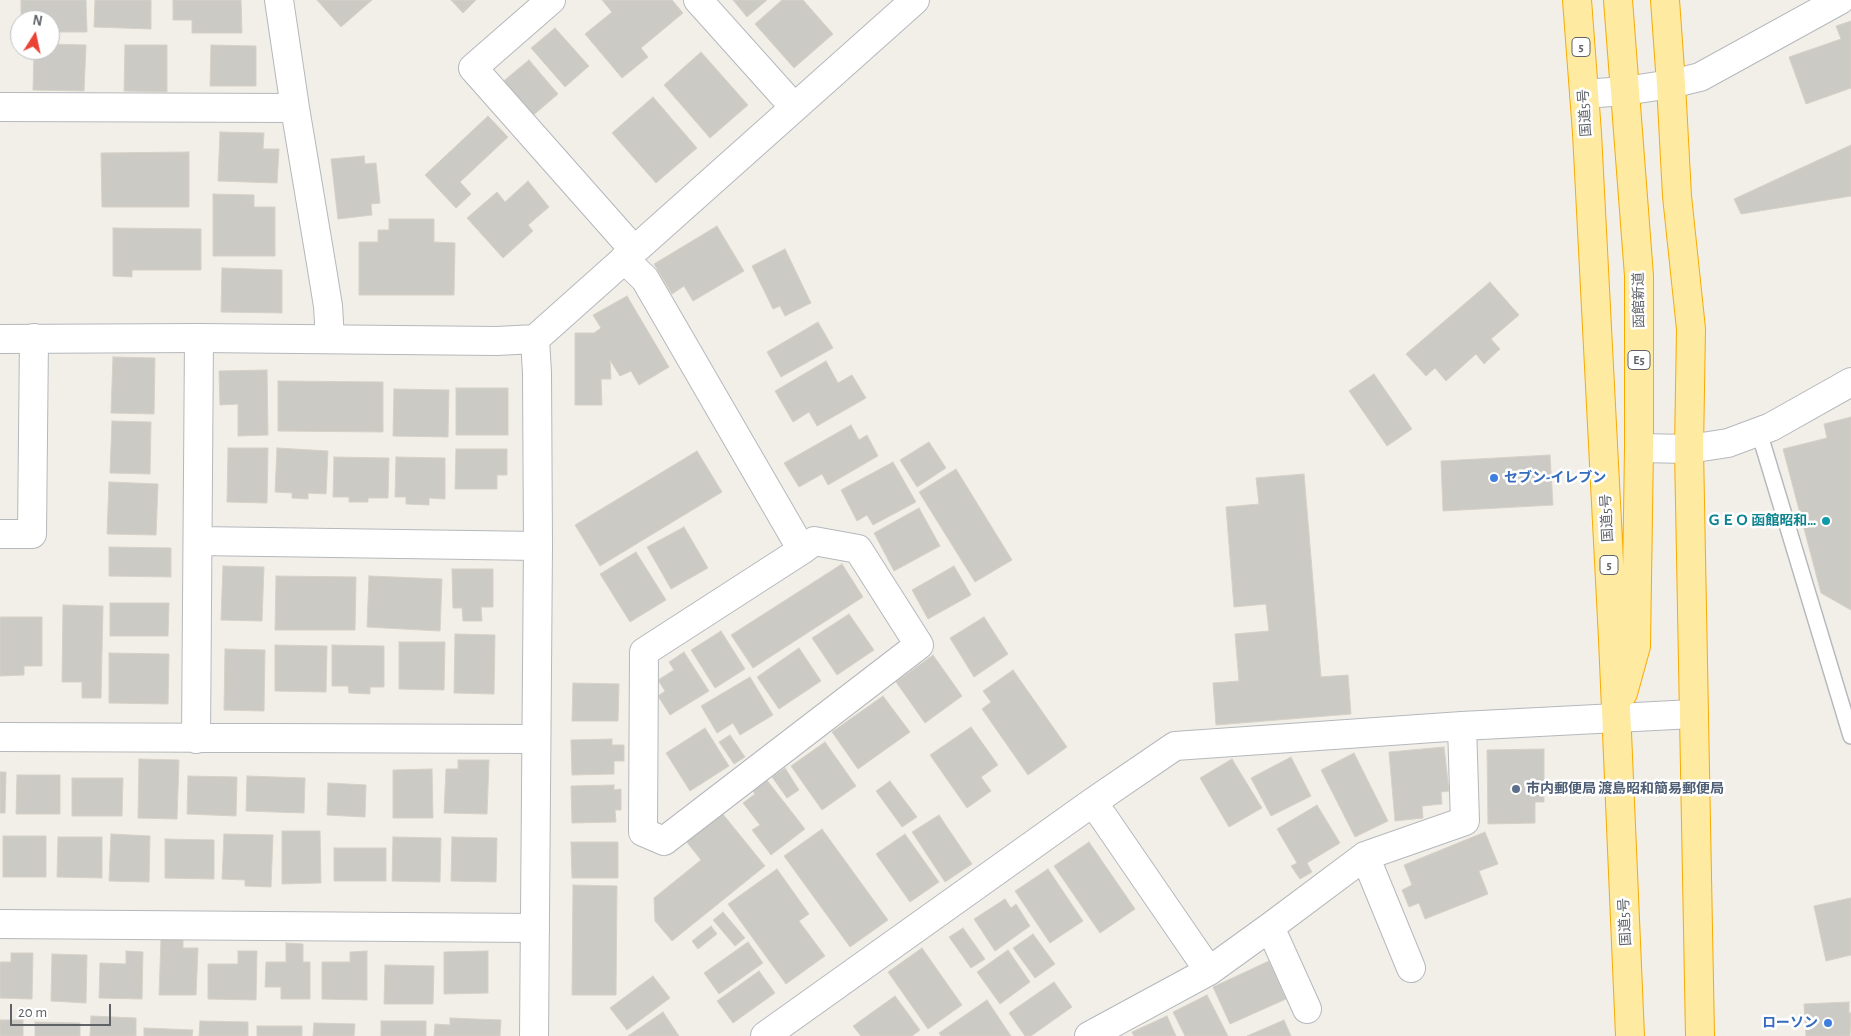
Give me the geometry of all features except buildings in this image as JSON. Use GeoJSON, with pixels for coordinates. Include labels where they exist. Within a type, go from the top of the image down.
{"type":"FeatureCollection","features":[{"type":"Feature","properties":{"kind":"highway","name":"国道5号"},"geometry":{"type":"LineString","coordinates":[[1578,0],[1616,719],[1630,1036]]}},
{"type":"Feature","properties":{"kind":"highway","name":"函館新道"},"geometry":{"type":"LineString","coordinates":[[1616,719],[1636,646],[1639,448],[1639,276],[1618,0]]}},
{"type":"Feature","properties":{"kind":"highway"},"geometry":{"type":"LineString","coordinates":[[1665,0],[1677,196],[1691,329],[1689,449],[1700,1036]]}},
{"type":"Feature","properties":{"kind":"street"},"geometry":{"type":"LineString","coordinates":[[279,0],[328,306],[330,340]]}},
{"type":"Feature","properties":{"kind":"street"},"geometry":{"type":"LineString","coordinates":[[551,0],[473,68],[629,254],[646,278],[802,550]]}},
{"type":"Feature","properties":{"kind":"street"},"geometry":{"type":"LineString","coordinates":[[698,0],[794,106]]}},
{"type":"Feature","properties":{"kind":"street"},"geometry":{"type":"LineString","coordinates":[[0,338],[199,338],[497,342],[535,339],[914,0]]}},
{"type":"Feature","properties":{"kind":"street"},"geometry":{"type":"LineString","coordinates":[[1584,94],[1671,84],[1700,77],[1840,0]]}},
{"type":"Feature","properties":{"kind":"street"},"geometry":{"type":"LineString","coordinates":[[0,107],[295,108]]}},
{"type":"Feature","properties":{"kind":"street"},"geometry":{"type":"LineString","coordinates":[[0,534],[32,534],[34,338]]}},
{"type":"Feature","properties":{"kind":"street"},"geometry":{"type":"LineString","coordinates":[[196,738],[199,338]]}},
{"type":"Feature","properties":{"kind":"street"},"geometry":{"type":"LineString","coordinates":[[534,1036],[538,546],[537,373],[535,339]]}},
{"type":"Feature","properties":{"kind":"street"},"geometry":{"type":"LineString","coordinates":[[1639,448],[1689,449],[1728,442],[1771,427],[1851,382]]}},
{"type":"Feature","properties":{"kind":"street"},"geometry":{"type":"LineString","coordinates":[[198,541],[538,546]]}},
{"type":"Feature","properties":{"kind":"street"},"geometry":{"type":"LineString","coordinates":[[814,541],[858,549],[919,645],[664,841],[643,832],[644,652],[802,550],[814,541]]}},
{"type":"Feature","properties":{"kind":"street"},"geometry":{"type":"LineString","coordinates":[[765,1036],[1093,802],[1175,746],[1462,726],[1693,714]]}},
{"type":"Feature","properties":{"kind":"street"},"geometry":{"type":"LineString","coordinates":[[1094,1034],[1209,970],[1365,856],[1465,820],[1462,726]]}},
{"type":"Feature","properties":{"kind":"street"},"geometry":{"type":"LineString","coordinates":[[0,738],[536,739]]}},
{"type":"Feature","properties":{"kind":"street"},"geometry":{"type":"LineString","coordinates":[[1093,802],[1209,970]]}},
{"type":"Feature","properties":{"kind":"street"},"geometry":{"type":"LineString","coordinates":[[1365,856],[1411,968]]}},
{"type":"Feature","properties":{"kind":"street"},"geometry":{"type":"LineString","coordinates":[[0,924],[535,928]]}},
{"type":"Feature","properties":{"kind":"street"},"geometry":{"type":"LineString","coordinates":[[1270,927],[1307,1009]]}},
{"type":"Feature","properties":{"kind":"lane"},"geometry":{"type":"LineString","coordinates":[[1759,432],[1851,736]]}},
{"type":"Feature","properties":{"kind":"place","name":"セブン-イレブン"},"geometry":{"type":"Point","coordinates":[1494,478]}},
{"type":"Feature","properties":{"kind":"place","name":"ＧＥＯ 函館昭和…"},"geometry":{"type":"Point","coordinates":[1826,521]}},
{"type":"Feature","properties":{"kind":"place","name":"市内郵便局 渡島昭和簡易郵便局"},"geometry":{"type":"Point","coordinates":[1516,789]}},
{"type":"Feature","properties":{"kind":"place","name":"ローソン"},"geometry":{"type":"Point","coordinates":[1828,1023]}}]}
